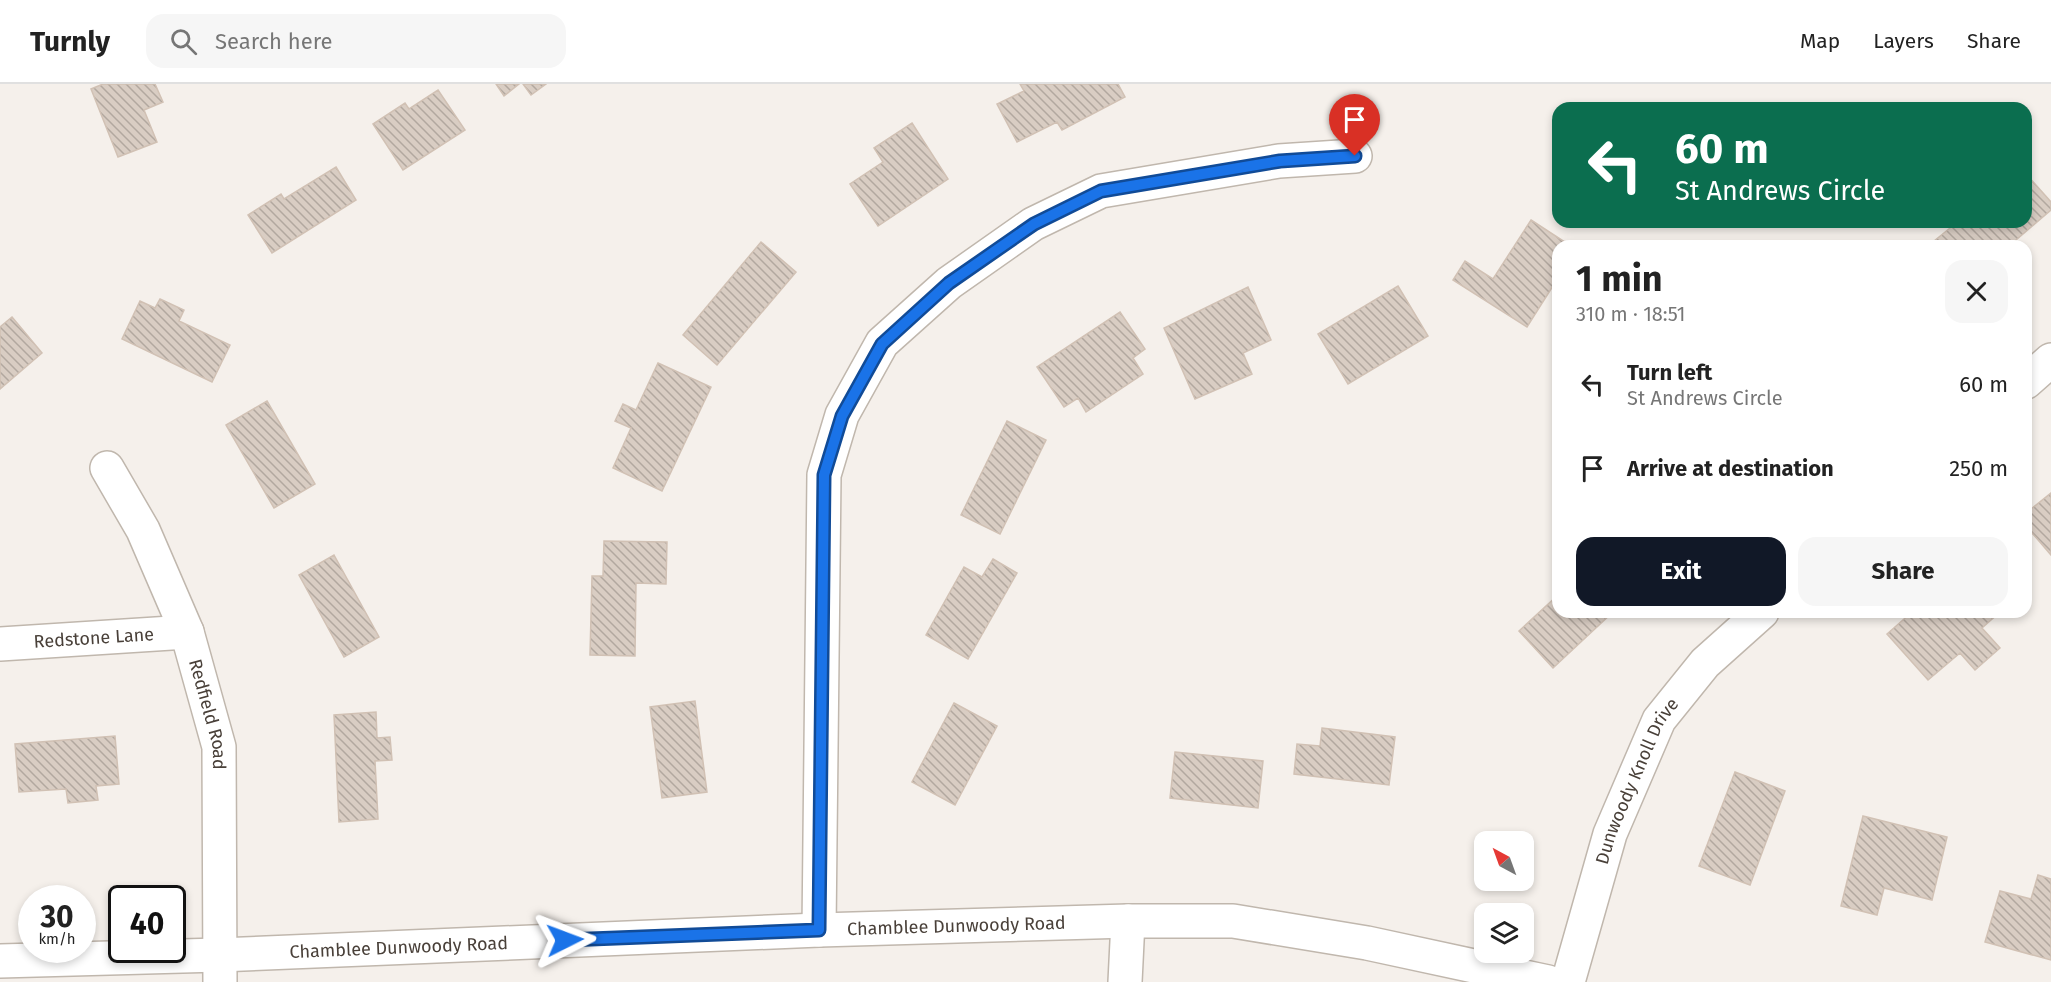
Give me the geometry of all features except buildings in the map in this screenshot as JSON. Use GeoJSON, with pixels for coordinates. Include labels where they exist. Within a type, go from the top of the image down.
{"type":"FeatureCollection","features":[{"type":"Feature","properties":{"kind":"street"},"geometry":{"type":"LineString","coordinates":[[819,930],[824,475],[842,416],[882,344],[958,276],[1034,224],[1101,191],[1280,161],[1355,156]]}},
{"type":"Feature","properties":{"kind":"street"},"geometry":{"type":"LineString","coordinates":[[2032,377],[2051,360]]}},
{"type":"Feature","properties":{"kind":"street","name":"Redfield Road"},"geometry":{"type":"LineString","coordinates":[[106,468],[143,531],[188,632],[219,747],[220,968]]}},
{"type":"Feature","properties":{"kind":"street","name":"Dunwoody Knoll Drive"},"geometry":{"type":"LineString","coordinates":[[1568,982],[1610,834],[1659,720],[1705,663],[1755,618]]}},
{"type":"Feature","properties":{"kind":"street","name":"Redstone Lane"},"geometry":{"type":"LineString","coordinates":[[0,644],[188,632]]}},
{"type":"Feature","properties":{"kind":"street"},"geometry":{"type":"LineString","coordinates":[[1125,982],[1128,921]]}},
{"type":"Feature","properties":{"kind":"street","name":"Chamblee Dunwoody Road"},"geometry":{"type":"LineString","coordinates":[[0,961],[220,968],[819,930],[1128,921],[1233,921],[1366,942],[1548,982]]}},
{"type":"Feature","properties":{"kind":"route"},"geometry":{"type":"LineString","coordinates":[[565,940],[819,930],[824,475],[842,416],[882,344],[949,283],[966,271],[1034,224],[1101,191],[1280,161],[1355,156]]}}]}
